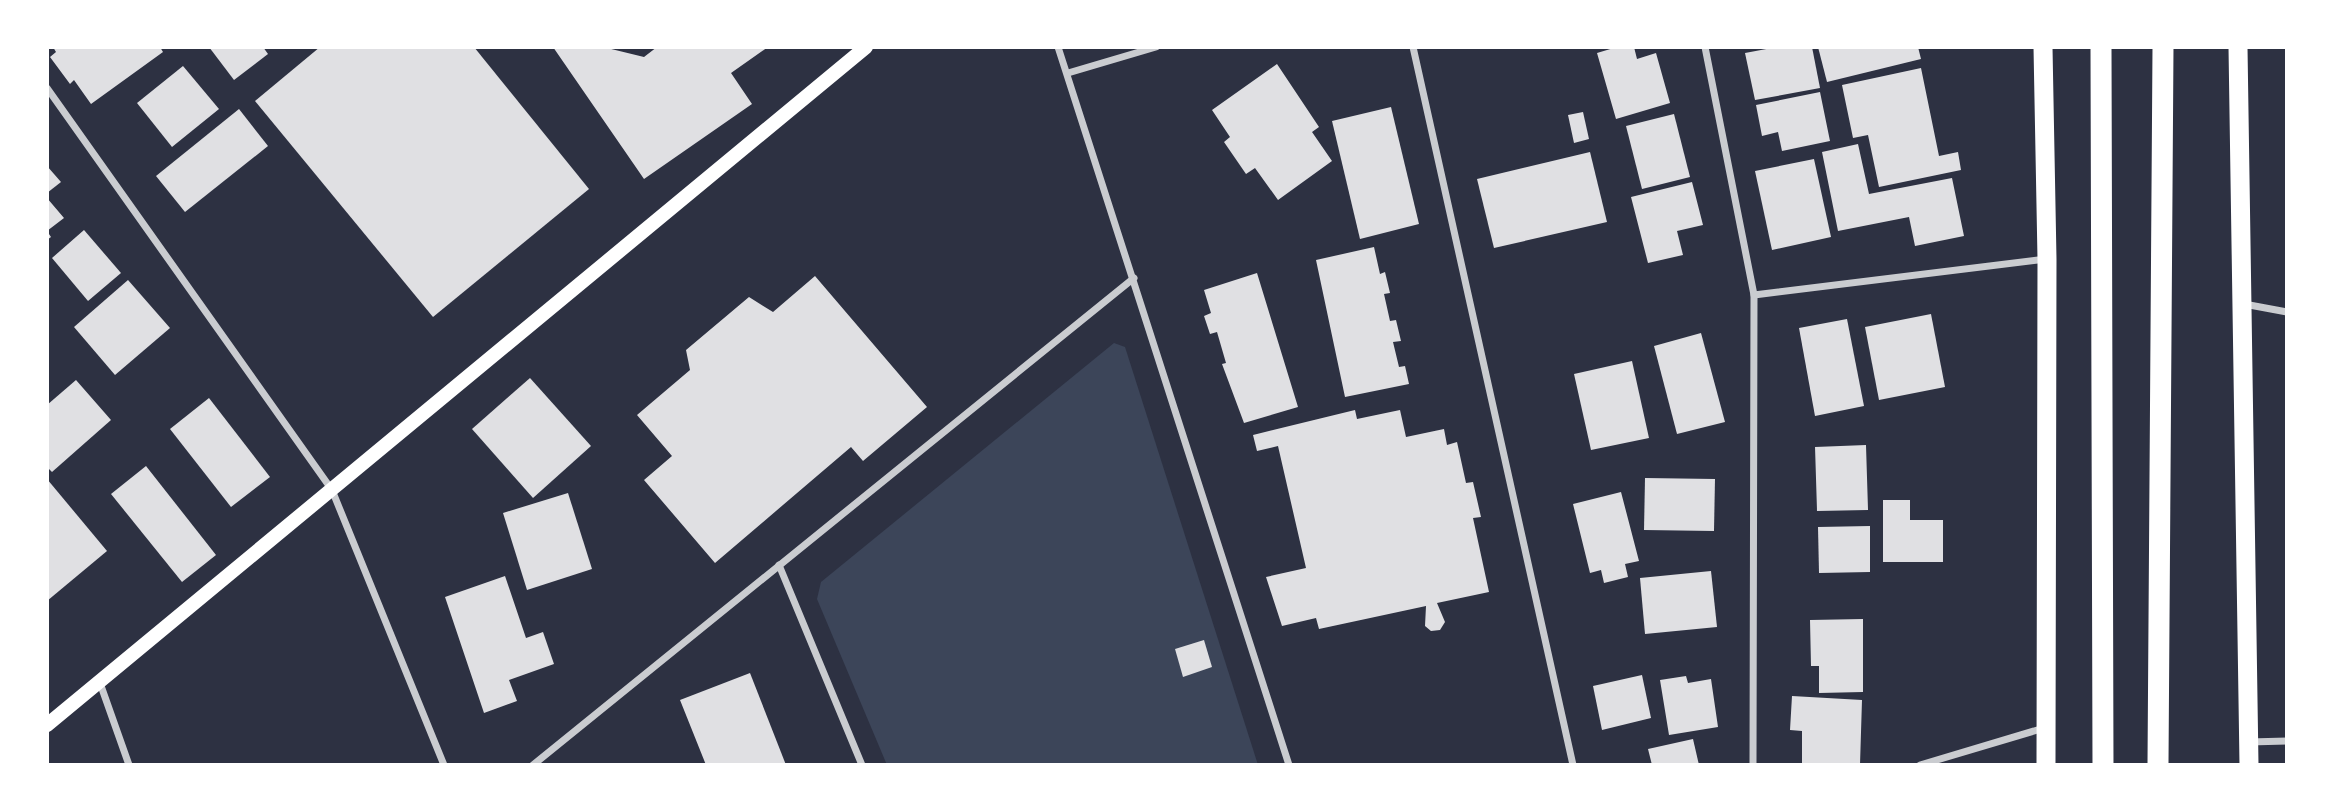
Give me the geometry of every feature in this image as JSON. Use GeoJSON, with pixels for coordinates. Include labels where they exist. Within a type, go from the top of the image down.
{"type":"FeatureCollection","features":[{"type":"Feature","properties":{"kind":"highway"},"geometry":{"type":"LineString","coordinates":[[2043,47],[2047,259],[2046,765]]}},
{"type":"Feature","properties":{"kind":"highway"},"geometry":{"type":"LineString","coordinates":[[2101,47],[2103,765]]}},
{"type":"Feature","properties":{"kind":"highway"},"geometry":{"type":"LineString","coordinates":[[2158,765],[2163,47]]}},
{"type":"Feature","properties":{"kind":"highway"},"geometry":{"type":"LineString","coordinates":[[2238,47],[2249,765]]}},
{"type":"Feature","properties":{"kind":"main road"},"geometry":{"type":"LineString","coordinates":[[47,725],[866,47]]}},
{"type":"Feature","properties":{"kind":"street"},"geometry":{"type":"LineString","coordinates":[[1058,47],[1289,765]]}},
{"type":"Feature","properties":{"kind":"street"},"geometry":{"type":"LineString","coordinates":[[1068,73],[1156,47]]}},
{"type":"Feature","properties":{"kind":"street"},"geometry":{"type":"LineString","coordinates":[[1413,47],[1573,765]]}},
{"type":"Feature","properties":{"kind":"street"},"geometry":{"type":"LineString","coordinates":[[1705,47],[1754,295],[1753,765]]}},
{"type":"Feature","properties":{"kind":"street"},"geometry":{"type":"LineString","coordinates":[[47,88],[332,490],[444,765]]}},
{"type":"Feature","properties":{"kind":"street"},"geometry":{"type":"LineString","coordinates":[[1754,295],[2047,259]]}},
{"type":"Feature","properties":{"kind":"street"},"geometry":{"type":"LineString","coordinates":[[533,765],[1134,278]]}},
{"type":"Feature","properties":{"kind":"street"},"geometry":{"type":"LineString","coordinates":[[2244,304],[2287,312]]}},
{"type":"Feature","properties":{"kind":"street"},"geometry":{"type":"LineString","coordinates":[[779,565],[862,765]]}},
{"type":"Feature","properties":{"kind":"street"},"geometry":{"type":"LineString","coordinates":[[99,682],[129,765]]}},
{"type":"Feature","properties":{"kind":"street"},"geometry":{"type":"LineString","coordinates":[[1920,765],[2045,727]]}},
{"type":"Feature","properties":{"kind":"street"},"geometry":{"type":"LineString","coordinates":[[2249,742],[2287,741]]}},
{"type":"Feature","properties":{"kind":"shaded area"},"geometry":{"type":"Polygon","coordinates":[[[1114,343],[1125,347],[1258,765],[887,765],[817,599],[821,582],[1114,343]]]}},
{"type":"Feature","properties":{"kind":"building"},"geometry":{"type":"Polygon","coordinates":[[[53,47],[160,47],[163,52],[91,104],[74,80],[70,84],[50,57],[56,52],[53,47]]]}},
{"type":"Feature","properties":{"kind":"building"},"geometry":{"type":"Polygon","coordinates":[[[209,47],[263,47],[268,54],[234,80],[209,47]]]}},
{"type":"Feature","properties":{"kind":"building"},"geometry":{"type":"Polygon","coordinates":[[[320,47],[474,47],[589,189],[433,317],[255,101],[320,47]]]}},
{"type":"Feature","properties":{"kind":"building"},"geometry":{"type":"Polygon","coordinates":[[[553,47],[603,47],[644,57],[657,47],[768,47],[731,73],[752,104],[644,179],[553,47]]]}},
{"type":"Feature","properties":{"kind":"building"},"geometry":{"type":"Polygon","coordinates":[[[1617,47],[1634,47],[1637,59],[1656,53],[1670,103],[1616,119],[1597,53],[1617,47]]]}},
{"type":"Feature","properties":{"kind":"building"},"geometry":{"type":"Polygon","coordinates":[[[1777,47],[1812,47],[1820,88],[1755,100],[1745,53],[1777,47]]]}},
{"type":"Feature","properties":{"kind":"building"},"geometry":{"type":"Polygon","coordinates":[[[1818,47],[1918,47],[1921,59],[1827,82],[1818,47]]]}},
{"type":"Feature","properties":{"kind":"building"},"geometry":{"type":"Polygon","coordinates":[[[1277,64],[1319,127],[1312,132],[1332,161],[1278,200],[1255,168],[1246,174],[1224,142],[1230,137],[1212,110],[1277,64]]]}},
{"type":"Feature","properties":{"kind":"building"},"geometry":{"type":"Polygon","coordinates":[[[183,66],[219,109],[172,147],[137,103],[183,66]]]}},
{"type":"Feature","properties":{"kind":"building"},"geometry":{"type":"Polygon","coordinates":[[[1921,68],[1939,156],[1958,152],[1961,170],[1879,187],[1868,135],[1853,138],[1842,85],[1921,68]]]}},
{"type":"Feature","properties":{"kind":"building"},"geometry":{"type":"Polygon","coordinates":[[[1820,92],[1830,141],[1782,151],[1778,132],[1762,136],[1756,105],[1820,92]]]}},
{"type":"Feature","properties":{"kind":"building"},"geometry":{"type":"Polygon","coordinates":[[[1391,107],[1419,224],[1360,239],[1332,121],[1391,107]]]}},
{"type":"Feature","properties":{"kind":"building"},"geometry":{"type":"Polygon","coordinates":[[[239,109],[268,146],[185,212],[156,176],[239,109]]]}},
{"type":"Feature","properties":{"kind":"building"},"geometry":{"type":"Polygon","coordinates":[[[1583,112],[1589,139],[1574,143],[1568,115],[1583,112]]]}},
{"type":"Feature","properties":{"kind":"building"},"geometry":{"type":"Polygon","coordinates":[[[1674,114],[1690,177],[1642,189],[1626,126],[1674,114]]]}},
{"type":"Feature","properties":{"kind":"building"},"geometry":{"type":"Polygon","coordinates":[[[1858,144],[1869,194],[1952,178],[1964,236],[1915,246],[1909,217],[1838,231],[1822,152],[1858,144]]]}},
{"type":"Feature","properties":{"kind":"building"},"geometry":{"type":"Polygon","coordinates":[[[1590,152],[1607,222],[1494,248],[1477,179],[1590,152]]]}},
{"type":"Feature","properties":{"kind":"building"},"geometry":{"type":"Polygon","coordinates":[[[1814,159],[1831,237],[1772,250],[1755,171],[1814,159]]]}},
{"type":"Feature","properties":{"kind":"building"},"geometry":{"type":"Polygon","coordinates":[[[47,166],[61,182],[47,193],[47,166]]]}},
{"type":"Feature","properties":{"kind":"building"},"geometry":{"type":"Polygon","coordinates":[[[1692,182],[1703,225],[1677,231],[1683,255],[1648,263],[1631,197],[1692,182]]]}},
{"type":"Feature","properties":{"kind":"building"},"geometry":{"type":"Polygon","coordinates":[[[47,198],[64,218],[47,231],[47,198]]]}},
{"type":"Feature","properties":{"kind":"building"},"geometry":{"type":"Polygon","coordinates":[[[84,230],[121,273],[88,301],[52,258],[84,230]]]}},
{"type":"Feature","properties":{"kind":"building"},"geometry":{"type":"Polygon","coordinates":[[[1374,247],[1380,274],[1385,272],[1390,293],[1384,294],[1390,321],[1396,320],[1401,341],[1393,342],[1399,367],[1405,366],[1409,384],[1345,397],[1316,260],[1374,247]]]}},
{"type":"Feature","properties":{"kind":"building"},"geometry":{"type":"Polygon","coordinates":[[[1257,273],[1298,407],[1244,423],[1222,364],[1226,363],[1217,332],[1210,334],[1204,316],[1211,313],[1204,290],[1257,273]]]}},
{"type":"Feature","properties":{"kind":"building"},"geometry":{"type":"Polygon","coordinates":[[[815,276],[927,407],[863,461],[851,447],[715,563],[644,480],[672,456],[637,415],[690,370],[686,350],[749,297],[773,312],[815,276]]]}},
{"type":"Feature","properties":{"kind":"building"},"geometry":{"type":"Polygon","coordinates":[[[128,280],[170,328],[115,375],[74,327],[128,280]]]}},
{"type":"Feature","properties":{"kind":"building"},"geometry":{"type":"Polygon","coordinates":[[[1931,314],[1945,387],[1879,400],[1865,327],[1931,314]]]}},
{"type":"Feature","properties":{"kind":"building"},"geometry":{"type":"Polygon","coordinates":[[[1847,319],[1864,406],[1815,416],[1799,328],[1847,319]]]}},
{"type":"Feature","properties":{"kind":"building"},"geometry":{"type":"Polygon","coordinates":[[[1701,333],[1725,422],[1677,434],[1654,346],[1701,333]]]}},
{"type":"Feature","properties":{"kind":"building"},"geometry":{"type":"Polygon","coordinates":[[[1632,361],[1649,438],[1591,450],[1574,374],[1632,361]]]}},
{"type":"Feature","properties":{"kind":"building"},"geometry":{"type":"Polygon","coordinates":[[[530,378],[591,446],[533,498],[472,429],[530,378]]]}},
{"type":"Feature","properties":{"kind":"building"},"geometry":{"type":"Polygon","coordinates":[[[76,380],[111,420],[52,472],[47,467],[47,405],[76,380]]]}},
{"type":"Feature","properties":{"kind":"building"},"geometry":{"type":"Polygon","coordinates":[[[209,398],[270,477],[231,507],[170,429],[209,398]]]}},
{"type":"Feature","properties":{"kind":"building"},"geometry":{"type":"Polygon","coordinates":[[[1355,410],[1357,419],[1400,410],[1406,437],[1444,429],[1447,445],[1457,442],[1466,483],[1473,482],[1481,517],[1473,518],[1489,592],[1437,603],[1445,622],[1440,630],[1431,631],[1425,626],[1426,606],[1319,629],[1316,618],[1282,626],[1266,577],[1306,568],[1278,446],[1257,451],[1253,435],[1355,410]]]}},
{"type":"Feature","properties":{"kind":"building"},"geometry":{"type":"Polygon","coordinates":[[[1866,445],[1868,510],[1817,511],[1815,447],[1866,445]]]}},
{"type":"Feature","properties":{"kind":"building"},"geometry":{"type":"Polygon","coordinates":[[[146,466],[216,555],[182,582],[111,494],[146,466]]]}},
{"type":"Feature","properties":{"kind":"building"},"geometry":{"type":"Polygon","coordinates":[[[1645,478],[1715,479],[1714,531],[1644,530],[1645,478]]]}},
{"type":"Feature","properties":{"kind":"building"},"geometry":{"type":"Polygon","coordinates":[[[47,479],[107,551],[47,601],[47,479]]]}},
{"type":"Feature","properties":{"kind":"building"},"geometry":{"type":"Polygon","coordinates":[[[1621,492],[1639,561],[1625,564],[1628,577],[1604,583],[1601,570],[1590,573],[1573,504],[1621,492]]]}},
{"type":"Feature","properties":{"kind":"building"},"geometry":{"type":"Polygon","coordinates":[[[568,493],[592,569],[527,590],[503,513],[568,493]]]}},
{"type":"Feature","properties":{"kind":"building"},"geometry":{"type":"Polygon","coordinates":[[[1883,500],[1910,500],[1910,520],[1943,520],[1943,562],[1883,562],[1883,500]]]}},
{"type":"Feature","properties":{"kind":"building"},"geometry":{"type":"Polygon","coordinates":[[[1870,526],[1870,572],[1819,573],[1818,527],[1870,526]]]}},
{"type":"Feature","properties":{"kind":"building"},"geometry":{"type":"Polygon","coordinates":[[[1711,571],[1717,627],[1645,634],[1640,578],[1711,571]]]}},
{"type":"Feature","properties":{"kind":"building"},"geometry":{"type":"Polygon","coordinates":[[[505,576],[526,638],[543,632],[554,664],[509,680],[517,701],[484,713],[445,597],[505,576]]]}},
{"type":"Feature","properties":{"kind":"building"},"geometry":{"type":"Polygon","coordinates":[[[1863,619],[1863,692],[1819,693],[1819,666],[1811,666],[1810,620],[1863,619]]]}},
{"type":"Feature","properties":{"kind":"building"},"geometry":{"type":"Polygon","coordinates":[[[1204,640],[1212,667],[1183,677],[1175,649],[1204,640]]]}},
{"type":"Feature","properties":{"kind":"building"},"geometry":{"type":"Polygon","coordinates":[[[750,673],[786,765],[706,765],[680,700],[750,673]]]}},
{"type":"Feature","properties":{"kind":"building"},"geometry":{"type":"Polygon","coordinates":[[[1642,675],[1651,718],[1602,730],[1593,686],[1642,675]]]}},
{"type":"Feature","properties":{"kind":"building"},"geometry":{"type":"Polygon","coordinates":[[[1686,676],[1688,683],[1711,679],[1718,727],[1669,735],[1660,680],[1686,676]]]}},
{"type":"Feature","properties":{"kind":"building"},"geometry":{"type":"Polygon","coordinates":[[[1792,696],[1862,700],[1860,765],[1802,765],[1802,731],[1790,730],[1792,696]]]}},
{"type":"Feature","properties":{"kind":"building"},"geometry":{"type":"Polygon","coordinates":[[[1693,739],[1699,765],[1652,765],[1648,749],[1693,739]]]}}]}
